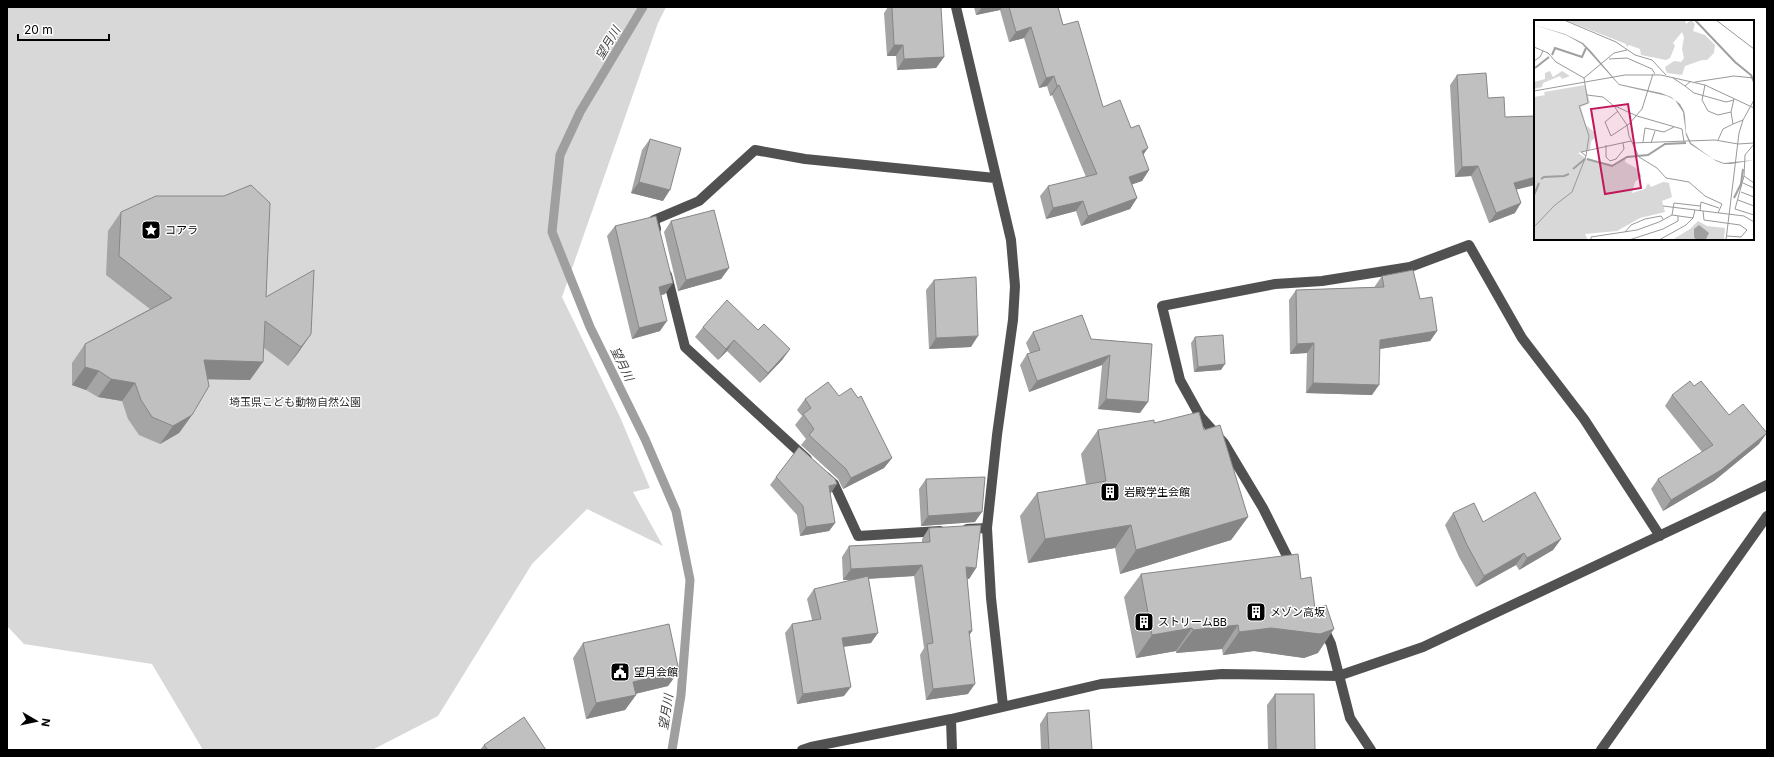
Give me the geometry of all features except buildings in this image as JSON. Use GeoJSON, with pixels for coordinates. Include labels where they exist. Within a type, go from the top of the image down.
{"type":"FeatureCollection","features":[{"type":"Feature","properties":{"kind":"street"},"geometry":{"type":"LineString","coordinates":[[956,7],[995,178],[1011,240],[1014,286],[1013,320],[997,435],[987,528],[991,598],[1003,706]]}},
{"type":"Feature","properties":{"kind":"street"},"geometry":{"type":"LineString","coordinates":[[659,243],[654,220],[699,201],[755,150],[805,159],[995,178]]}},
{"type":"Feature","properties":{"kind":"street"},"geometry":{"type":"LineString","coordinates":[[1298,577],[1263,508],[1224,443],[1200,416],[1180,380],[1162,306],[1275,284],[1322,281],[1410,267],[1469,245],[1522,338],[1584,419],[1660,536]]}},
{"type":"Feature","properties":{"kind":"street"},"geometry":{"type":"LineString","coordinates":[[665,265],[685,347],[834,484],[858,536],[987,528]]}},
{"type":"Feature","properties":{"kind":"street"},"geometry":{"type":"LineString","coordinates":[[802,750],[811,746],[952,719],[1101,684],[1222,674],[1338,676],[1424,647],[1767,485]]}},
{"type":"Feature","properties":{"kind":"street"},"geometry":{"type":"LineString","coordinates":[[1601,750],[1767,516]]}},
{"type":"Feature","properties":{"kind":"street"},"geometry":{"type":"LineString","coordinates":[[1318,617],[1331,644],[1350,718],[1371,750]]}},
{"type":"Feature","properties":{"kind":"street"},"geometry":{"type":"LineString","coordinates":[[952,719],[952,750]]}},
{"type":"Feature","properties":{"kind":"green space","name":"埼玉県こども動物自然公園"},"geometry":{"type":"Polygon","coordinates":[[[7,7],[666,7],[658,23],[562,297],[620,417],[650,488],[633,492],[663,546],[587,509],[532,564],[438,716],[372,750],[203,750],[152,664],[24,644],[7,626],[7,7]]]}},
{"type":"Feature","properties":{"kind":"waterway","name":"望月川"},"geometry":{"type":"LineString","coordinates":[[643,7],[580,112],[560,155],[552,232],[590,327],[645,439],[676,511],[690,580],[681,695],[672,750]]}},
{"type":"Feature","properties":{"kind":"place","name":"コアラ"},"geometry":{"type":"Point","coordinates":[151,230]}},
{"type":"Feature","properties":{"kind":"place","name":"岩殿学生会館"},"geometry":{"type":"Point","coordinates":[1110,492]}},
{"type":"Feature","properties":{"kind":"place","name":"メゾン高坂"},"geometry":{"type":"Point","coordinates":[1256,612]}},
{"type":"Feature","properties":{"kind":"place","name":"ストリームBB"},"geometry":{"type":"Point","coordinates":[1144,622]}},
{"type":"Feature","properties":{"kind":"place","name":"望月会館"},"geometry":{"type":"Point","coordinates":[620,672]}}]}
